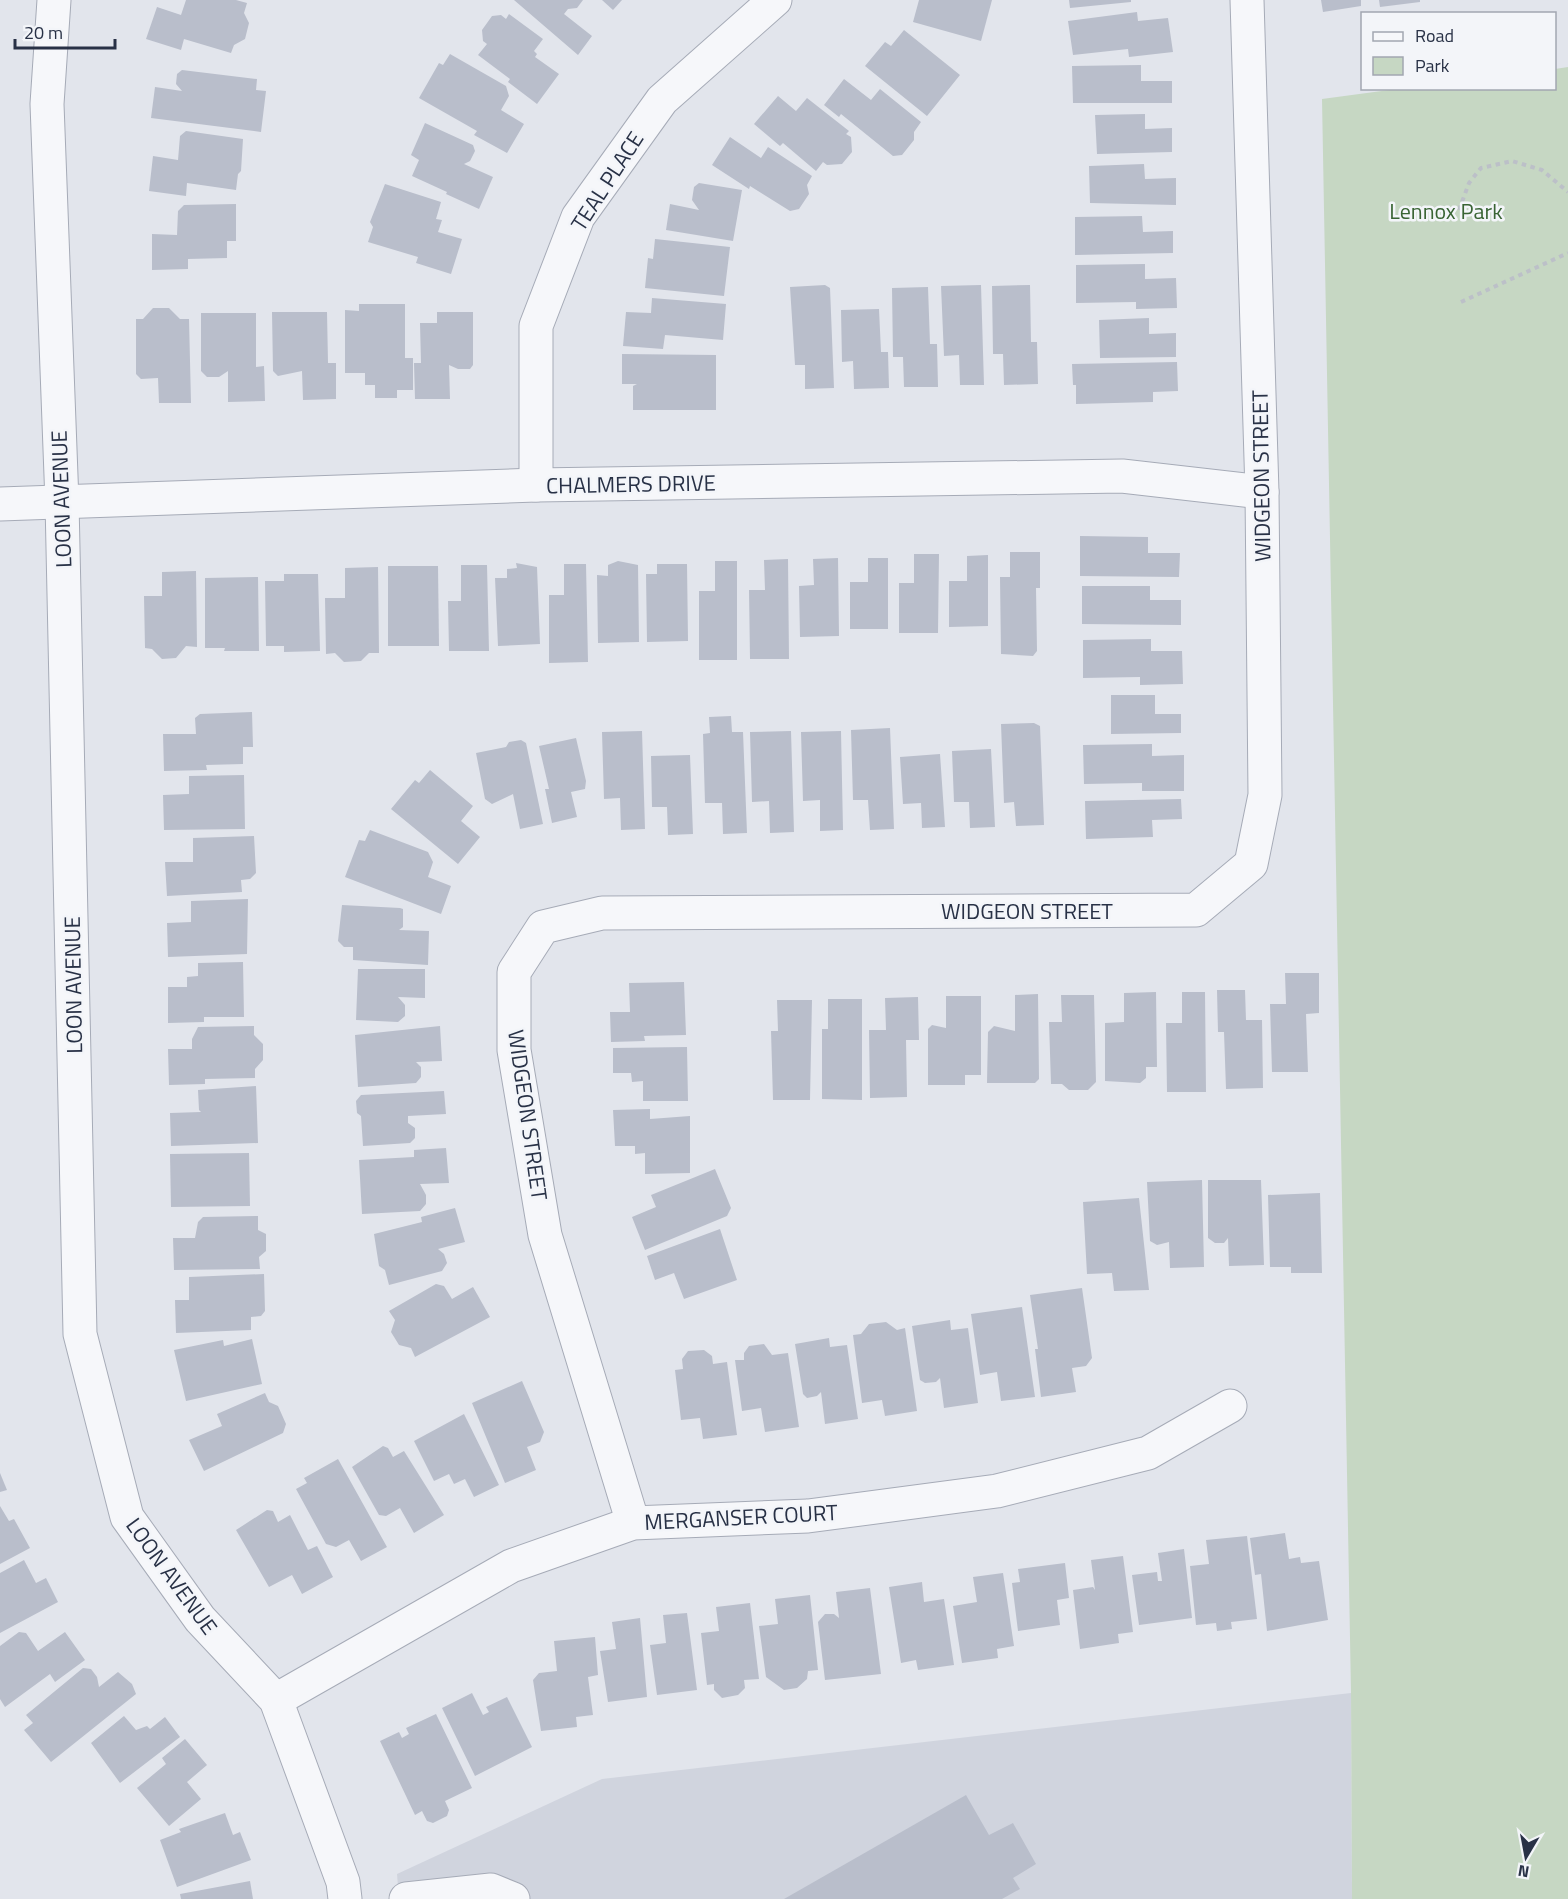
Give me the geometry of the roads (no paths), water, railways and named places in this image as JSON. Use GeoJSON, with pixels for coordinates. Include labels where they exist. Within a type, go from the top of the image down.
{"type":"FeatureCollection","features":[{"type":"Feature","properties":{"kind":"street","name":"LOON AVENUE"},"geometry":{"type":"LineString","coordinates":[[54,0],[47,104],[62,501],[80,1334],[127,1517],[200,1618],[276,1700],[343,1882],[345,1899]]}},
{"type":"Feature","properties":{"kind":"street","name":"TEAL PLACE"},"geometry":{"type":"LineString","coordinates":[[536,485],[536,327],[578,217],[662,100],[775,0]]}},
{"type":"Feature","properties":{"kind":"street","name":"WIDGEON STREET"},"geometry":{"type":"LineString","coordinates":[[633,1523],[545,1235],[514,1050],[514,972],[543,927],[602,913],[1196,910],[1251,864],[1265,795],[1262,492],[1247,0]]}},
{"type":"Feature","properties":{"kind":"street","name":"CHALMERS DRIVE"},"geometry":{"type":"LineString","coordinates":[[0,504],[536,485],[1122,476],[1262,492]]}},
{"type":"Feature","properties":{"kind":"street","name":"MERGANSER COURT"},"geometry":{"type":"LineString","coordinates":[[276,1700],[512,1566],[633,1523],[808,1516],[997,1491],[1148,1454],[1230,1406]]}},
{"type":"Feature","properties":{"kind":"street"},"geometry":{"type":"LineString","coordinates":[[405,1899],[490,1890],[513,1899]]}},
{"type":"Feature","properties":{"kind":"park label","name":"Lennox Park"},"geometry":{"type":"Point","coordinates":[1446,211]}}]}
